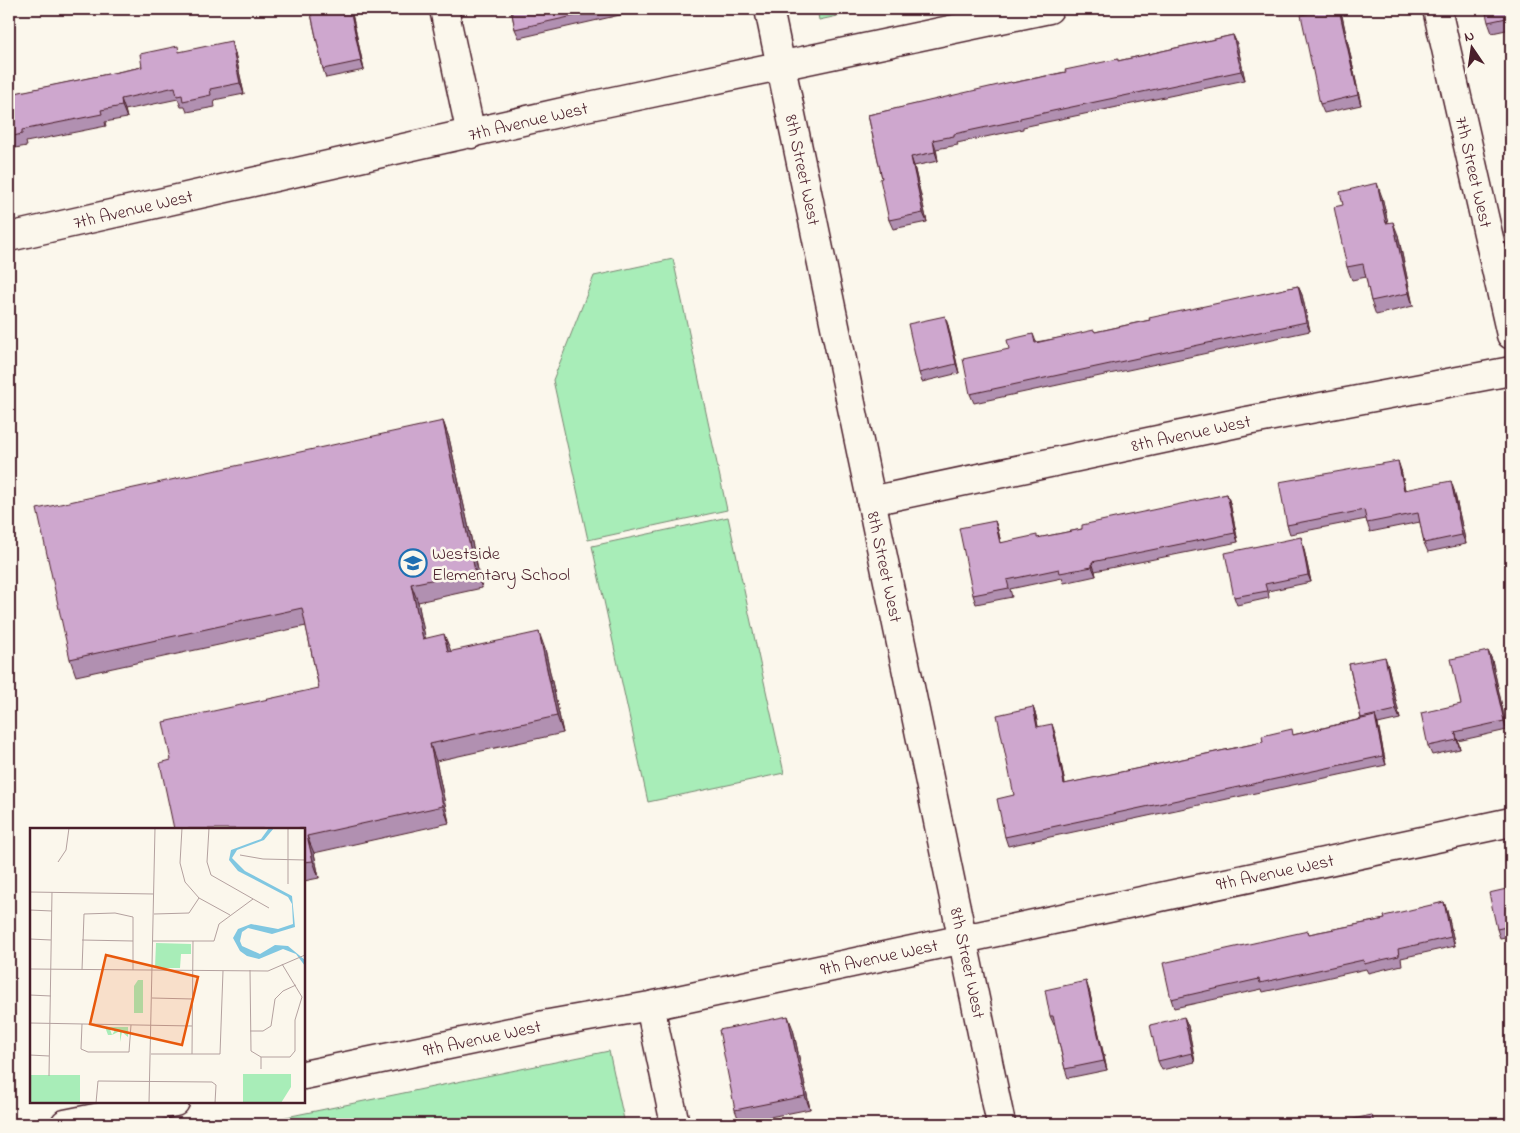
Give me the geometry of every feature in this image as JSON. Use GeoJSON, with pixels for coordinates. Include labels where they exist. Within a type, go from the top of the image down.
{"type":"FeatureCollection","features":[{"type":"Feature","properties":{"kind":"street"},"geometry":{"type":"LineString","coordinates":[[444,9],[471,134]]}},
{"type":"Feature","properties":{"kind":"street","name":"8th Street West"},"geometry":{"type":"LineString","coordinates":[[769,9],[1001,1124]]}},
{"type":"Feature","properties":{"kind":"street","name":"7th Avenue West"},"geometry":{"type":"LineString","coordinates":[[9,237],[585,107],[1049,9]]}},
{"type":"Feature","properties":{"kind":"street","name":"7th Street West"},"geometry":{"type":"LineString","coordinates":[[1437,9],[1511,336]]}},
{"type":"Feature","properties":{"kind":"street","name":"8th Avenue West"},"geometry":{"type":"LineString","coordinates":[[871,501],[1247,421],[1511,371]]}},
{"type":"Feature","properties":{"kind":"street","name":"9th Avenue West"},"geometry":{"type":"LineString","coordinates":[[305,1075],[539,1026],[650,1006],[1511,822]]}},
{"type":"Feature","properties":{"kind":"street"},"geometry":{"type":"LineString","coordinates":[[650,1006],[676,1124]]}},
{"type":"Feature","properties":{"kind":"street"},"geometry":{"type":"LineString","coordinates":[[65,1124],[170,1103]]}},
{"type":"Feature","properties":{"kind":"green space"},"geometry":{"type":"Polygon","coordinates":[[[817,9],[870,9],[819,20],[817,9]]]}},
{"type":"Feature","properties":{"kind":"green space"},"geometry":{"type":"Polygon","coordinates":[[[673,259],[727,510],[588,540],[553,380],[594,276],[673,259]]]}},
{"type":"Feature","properties":{"kind":"green space"},"geometry":{"type":"Polygon","coordinates":[[[728,517],[784,773],[648,802],[592,546],[728,517]]]}},
{"type":"Feature","properties":{"kind":"green space"},"geometry":{"type":"Polygon","coordinates":[[[609,1051],[625,1124],[252,1124],[609,1051]]]}},
{"type":"Feature","properties":{"kind":"building"},"geometry":{"type":"Polygon","coordinates":[[[310,9],[350,9],[361,61],[323,69],[310,9]]]}},
{"type":"Feature","properties":{"kind":"building"},"geometry":{"type":"Polygon","coordinates":[[[511,9],[605,9],[515,29],[511,9]]]}},
{"type":"Feature","properties":{"kind":"building"},"geometry":{"type":"Polygon","coordinates":[[[1339,9],[1358,95],[1320,104],[1301,15],[1339,9]]]}},
{"type":"Feature","properties":{"kind":"building"},"geometry":{"type":"Polygon","coordinates":[[[1485,9],[1511,9],[1511,17],[1488,22],[1485,9]]]}},
{"type":"Feature","properties":{"kind":"building"},"geometry":{"type":"Polygon","coordinates":[[[1233,35],[1241,71],[1020,118],[1020,120],[933,140],[935,152],[911,157],[923,213],[889,220],[868,115],[1011,82],[1066,72],[1065,70],[1118,59],[1118,61],[1233,35]]]}},
{"type":"Feature","properties":{"kind":"building"},"geometry":{"type":"Polygon","coordinates":[[[231,41],[240,83],[210,89],[211,95],[183,101],[182,95],[177,96],[175,87],[121,99],[122,106],[101,110],[102,114],[22,130],[22,134],[9,137],[9,85],[10,94],[142,67],[140,54],[178,46],[179,52],[231,41]]]}},
{"type":"Feature","properties":{"kind":"building"},"geometry":{"type":"Polygon","coordinates":[[[1377,183],[1386,223],[1393,222],[1409,293],[1371,301],[1363,264],[1347,267],[1334,207],[1343,205],[1340,192],[1377,183]]]}},
{"type":"Feature","properties":{"kind":"building"},"geometry":{"type":"Polygon","coordinates":[[[1298,286],[1306,322],[970,394],[963,359],[1009,349],[1007,340],[1033,334],[1035,343],[1094,330],[1095,332],[1150,320],[1149,318],[1298,286]]]}},
{"type":"Feature","properties":{"kind":"building"},"geometry":{"type":"Polygon","coordinates":[[[945,316],[956,364],[919,373],[908,324],[945,316]]]}},
{"type":"Feature","properties":{"kind":"building"},"geometry":{"type":"Polygon","coordinates":[[[443,421],[475,571],[411,584],[423,639],[444,634],[448,652],[539,632],[557,716],[430,744],[443,806],[307,836],[313,861],[305,862],[305,828],[174,828],[160,763],[171,760],[163,722],[319,688],[302,608],[70,659],[37,509],[443,421]]]}},
{"type":"Feature","properties":{"kind":"building"},"geometry":{"type":"Polygon","coordinates":[[[1398,461],[1404,490],[1451,481],[1462,535],[1424,543],[1418,513],[1367,523],[1364,510],[1287,525],[1279,482],[1398,461]]]}},
{"type":"Feature","properties":{"kind":"building"},"geometry":{"type":"Polygon","coordinates":[[[1227,494],[1235,533],[1092,562],[1092,567],[1060,573],[1059,569],[1007,580],[1009,588],[973,595],[959,528],[995,521],[1000,543],[1037,535],[1037,538],[1082,529],[1082,525],[1227,494]]]}},
{"type":"Feature","properties":{"kind":"building"},"geometry":{"type":"Polygon","coordinates":[[[1301,537],[1308,575],[1265,584],[1267,591],[1234,597],[1225,553],[1301,537]]]}},
{"type":"Feature","properties":{"kind":"building"},"geometry":{"type":"Polygon","coordinates":[[[1488,651],[1504,721],[1455,732],[1457,740],[1428,746],[1421,713],[1461,704],[1451,659],[1488,651]]]}},
{"type":"Feature","properties":{"kind":"building"},"geometry":{"type":"Polygon","coordinates":[[[1385,657],[1396,710],[1361,718],[1349,664],[1385,657]]]}},
{"type":"Feature","properties":{"kind":"building"},"geometry":{"type":"Polygon","coordinates":[[[1033,707],[1037,727],[1052,724],[1064,784],[1263,742],[1262,736],[1292,729],[1293,735],[1375,716],[1383,756],[1005,837],[997,799],[1014,795],[997,715],[1033,707]]]}},
{"type":"Feature","properties":{"kind":"building"},"geometry":{"type":"Polygon","coordinates":[[[1511,888],[1511,926],[1497,929],[1489,893],[1511,888]]]}},
{"type":"Feature","properties":{"kind":"building"},"geometry":{"type":"Polygon","coordinates":[[[1444,902],[1451,937],[1398,949],[1399,956],[1364,964],[1363,960],[1260,983],[1259,979],[1171,999],[1163,963],[1308,931],[1309,934],[1385,919],[1384,916],[1444,902]]]}},
{"type":"Feature","properties":{"kind":"building"},"geometry":{"type":"Polygon","coordinates":[[[1086,981],[1104,1061],[1065,1069],[1053,1016],[1050,1016],[1045,990],[1086,981]]]}},
{"type":"Feature","properties":{"kind":"building"},"geometry":{"type":"Polygon","coordinates":[[[788,1016],[805,1096],[735,1110],[719,1030],[788,1016]]]}},
{"type":"Feature","properties":{"kind":"building"},"geometry":{"type":"Polygon","coordinates":[[[1184,1017],[1192,1053],[1158,1061],[1150,1025],[1184,1017]]]}},
{"type":"Feature","properties":{"kind":"building"},"geometry":{"type":"Polygon","coordinates":[[[1372,1115],[1374,1124],[1339,1124],[1339,1122],[1372,1115]]]}},
{"type":"Feature","properties":{"kind":"building"},"geometry":{"type":"Polygon","coordinates":[[[400,1119],[401,1124],[375,1124],[400,1119]]]}},
{"type":"Feature","properties":{"kind":"building"},"geometry":{"type":"Polygon","coordinates":[[[587,1121],[588,1124],[571,1124],[587,1121]]]}},
{"type":"Feature","properties":{"kind":"place","name":"Westside Elementary School"},"geometry":{"type":"Point","coordinates":[413,563]}}]}
